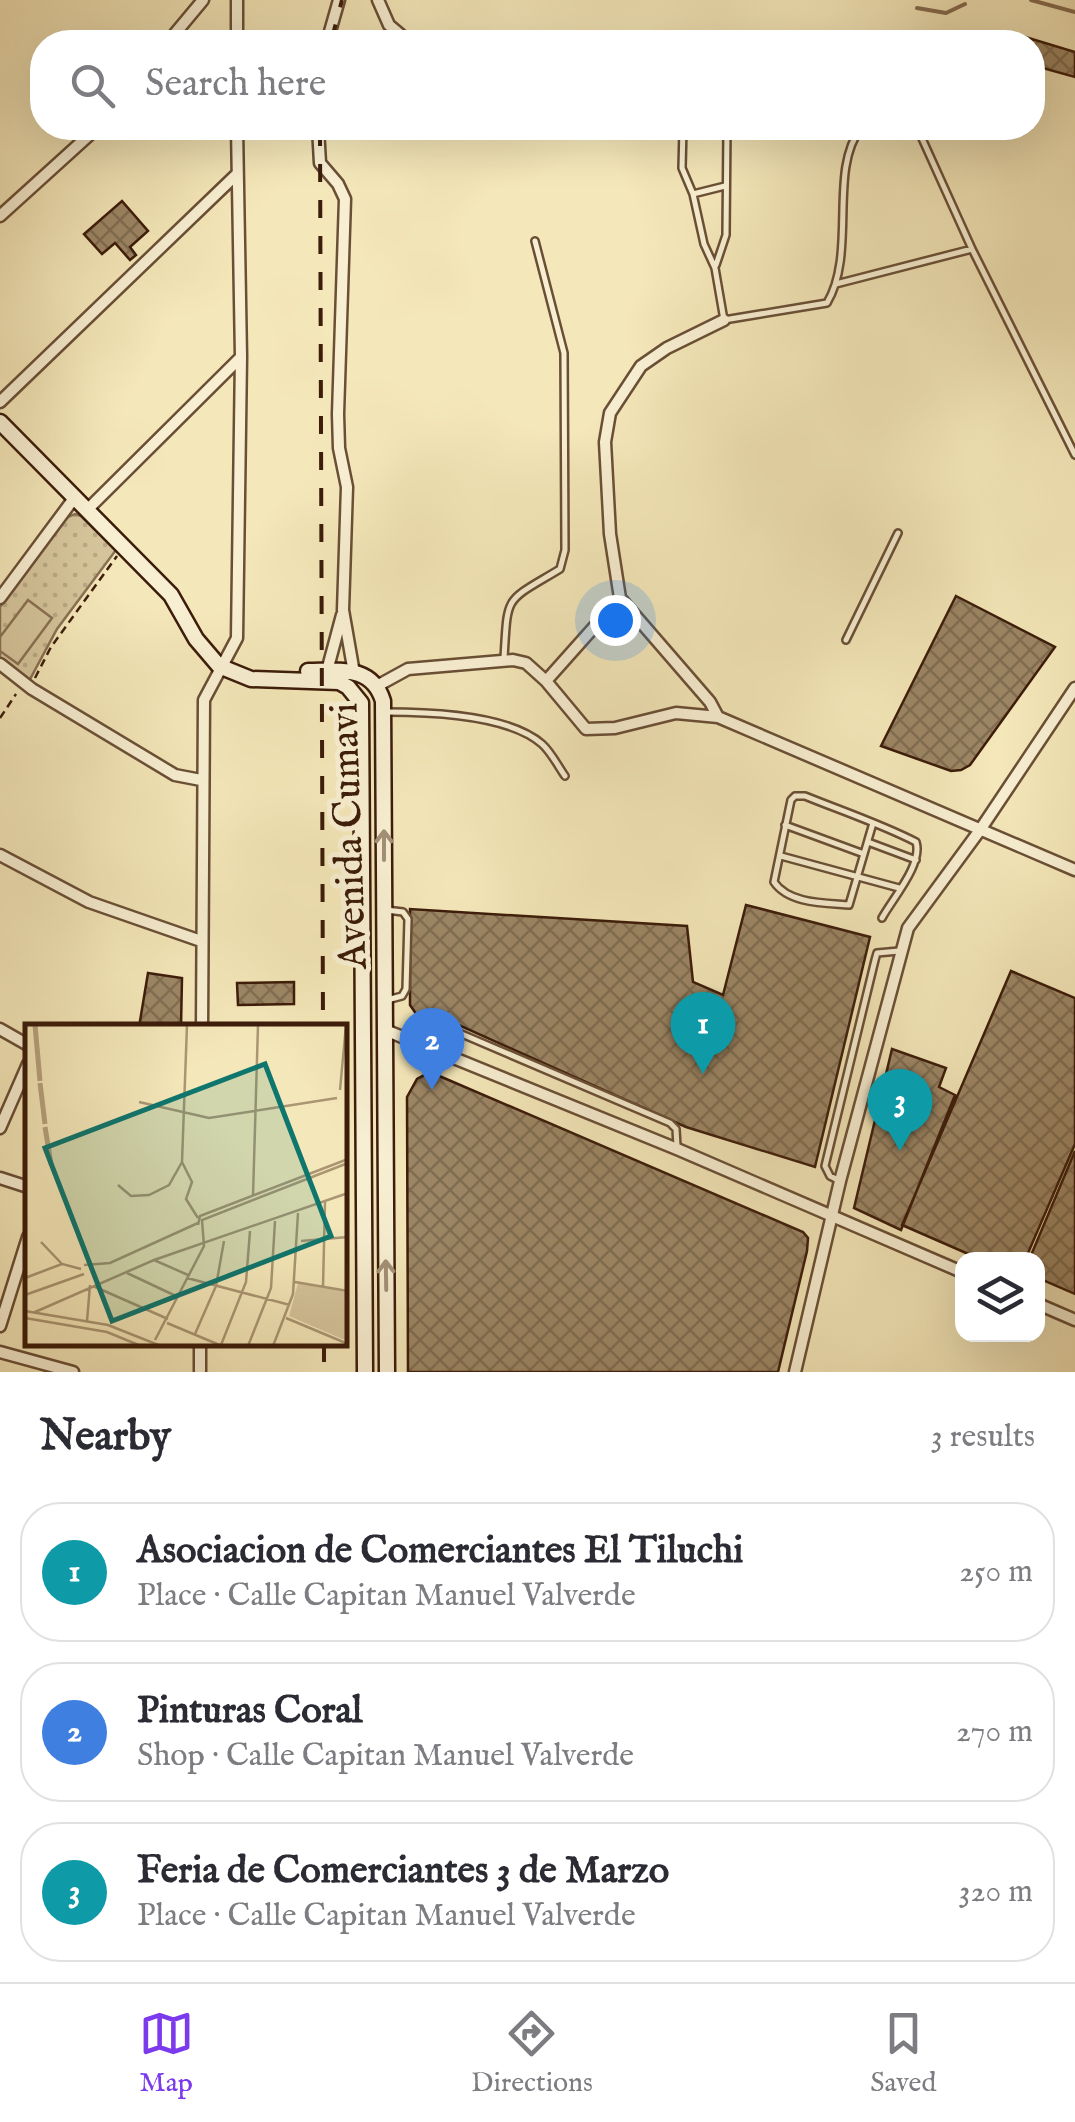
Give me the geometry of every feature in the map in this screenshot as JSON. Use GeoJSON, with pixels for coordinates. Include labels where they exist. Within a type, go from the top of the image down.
{"type":"FeatureCollection","features":[{"type":"Feature","properties":{"kind":"street"},"geometry":{"type":"LineString","coordinates":[[178,30],[203,0]]}},
{"type":"Feature","properties":{"kind":"street"},"geometry":{"type":"LineString","coordinates":[[237,0],[237,30]]}},
{"type":"Feature","properties":{"kind":"street"},"geometry":{"type":"LineString","coordinates":[[330,30],[339,0]]}},
{"type":"Feature","properties":{"kind":"street"},"geometry":{"type":"LineString","coordinates":[[378,0],[394,30]]}},
{"type":"Feature","properties":{"kind":"street"},"geometry":{"type":"LineString","coordinates":[[0,216],[85,140]]}},
{"type":"Feature","properties":{"kind":"street"},"geometry":{"type":"LineString","coordinates":[[202,1024],[204,700],[226,670],[236,638],[241,357],[237,140]]}},
{"type":"Feature","properties":{"kind":"street"},"geometry":{"type":"LineString","coordinates":[[319,140],[320,163],[345,199],[338,414],[339,448],[347,486],[343,610],[354,673]]}},
{"type":"Feature","properties":{"kind":"street"},"geometry":{"type":"LineString","coordinates":[[0,402],[237,174]]}},
{"type":"Feature","properties":{"kind":"street"},"geometry":{"type":"LineString","coordinates":[[718,717],[710,702],[620,598],[604,468],[610,413],[641,366],[667,348],[724,320]]}},
{"type":"Feature","properties":{"kind":"street"},"geometry":{"type":"LineString","coordinates":[[88,510],[241,357]]}},
{"type":"Feature","properties":{"kind":"street"},"geometry":{"type":"LineString","coordinates":[[0,422],[171,595],[196,638],[226,670]]}},
{"type":"Feature","properties":{"kind":"street"},"geometry":{"type":"LineString","coordinates":[[0,598],[75,498]]}},
{"type":"Feature","properties":{"kind":"street"},"geometry":{"type":"LineString","coordinates":[[546,681],[620,598]]}},
{"type":"Feature","properties":{"kind":"street"},"geometry":{"type":"LineString","coordinates":[[328,670],[343,610]]}},
{"type":"Feature","properties":{"kind":"street"},"geometry":{"type":"LineString","coordinates":[[377,686],[408,669],[504,658],[526,663],[578,721],[594,731],[676,713],[718,717],[1075,870]]}},
{"type":"Feature","properties":{"kind":"street"},"geometry":{"type":"LineString","coordinates":[[0,664],[28,686],[175,775],[201,780]]}},
{"type":"Feature","properties":{"kind":"street","name":"Avenida Cumavi"},"geometry":{"type":"LineString","coordinates":[[226,670],[354,673],[371,678],[384,712],[387,1372]]}},
{"type":"Feature","properties":{"kind":"street","name":"Avenida Cumavi"},"geometry":{"type":"LineString","coordinates":[[226,670],[251,678],[339,682],[355,693],[363,714],[365,1372]]}},
{"type":"Feature","properties":{"kind":"street"},"geometry":{"type":"LineString","coordinates":[[796,1372],[840,1181],[908,928],[980,830],[1075,688]]}},
{"type":"Feature","properties":{"kind":"street"},"geometry":{"type":"LineString","coordinates":[[362,813],[384,812]]}},
{"type":"Feature","properties":{"kind":"street"},"geometry":{"type":"LineString","coordinates":[[0,855],[88,902],[201,940]]}},
{"type":"Feature","properties":{"kind":"street"},"geometry":{"type":"LineString","coordinates":[[0,1029],[25,1043]]}},
{"type":"Feature","properties":{"kind":"street"},"geometry":{"type":"LineString","coordinates":[[385,1030],[955,1269]]}},
{"type":"Feature","properties":{"kind":"street"},"geometry":{"type":"LineString","coordinates":[[0,1128],[25,1071]]}},
{"type":"Feature","properties":{"kind":"street"},"geometry":{"type":"LineString","coordinates":[[0,1178],[25,1186]]}},
{"type":"Feature","properties":{"kind":"street"},"geometry":{"type":"LineString","coordinates":[[364,1184],[385,1183]]}},
{"type":"Feature","properties":{"kind":"street"},"geometry":{"type":"LineString","coordinates":[[0,1326],[25,1247]]}},
{"type":"Feature","properties":{"kind":"street"},"geometry":{"type":"LineString","coordinates":[[1045,1307],[1075,1320]]}},
{"type":"Feature","properties":{"kind":"street"},"geometry":{"type":"LineString","coordinates":[[0,1352],[72,1372]]}},
{"type":"Feature","properties":{"kind":"lane"},"geometry":{"type":"LineString","coordinates":[[683,140],[682,168],[715,268],[724,320],[827,303],[836,284],[841,256],[848,151],[854,140]]}},
{"type":"Feature","properties":{"kind":"lane"},"geometry":{"type":"LineString","coordinates":[[715,268],[726,235],[727,140]]}},
{"type":"Feature","properties":{"kind":"lane"},"geometry":{"type":"LineString","coordinates":[[923,140],[972,249],[1075,455]]}},
{"type":"Feature","properties":{"kind":"lane"},"geometry":{"type":"LineString","coordinates":[[692,194],[725,186]]}},
{"type":"Feature","properties":{"kind":"lane"},"geometry":{"type":"LineString","coordinates":[[504,658],[511,598],[560,569],[565,550],[564,353],[534,242]]}},
{"type":"Feature","properties":{"kind":"lane"},"geometry":{"type":"LineString","coordinates":[[836,284],[972,249]]}},
{"type":"Feature","properties":{"kind":"lane"},"geometry":{"type":"LineString","coordinates":[[846,640],[898,533]]}},
{"type":"Feature","properties":{"kind":"lane"},"geometry":{"type":"LineString","coordinates":[[384,712],[447,712],[530,735],[545,746],[565,776]]}},
{"type":"Feature","properties":{"kind":"lane"},"geometry":{"type":"LineString","coordinates":[[874,824],[849,905],[812,901],[777,888],[775,874],[791,800],[800,795],[874,824],[916,842],[919,848],[882,918]]}},
{"type":"Feature","properties":{"kind":"lane"},"geometry":{"type":"LineString","coordinates":[[784,825],[864,854]]}},
{"type":"Feature","properties":{"kind":"lane"},"geometry":{"type":"LineString","coordinates":[[868,842],[916,860]]}},
{"type":"Feature","properties":{"kind":"lane"},"geometry":{"type":"LineString","coordinates":[[781,856],[899,888]]}},
{"type":"Feature","properties":{"kind":"lane"},"geometry":{"type":"LineString","coordinates":[[384,910],[403,912],[408,919],[406,989],[402,996],[385,1001]]}},
{"type":"Feature","properties":{"kind":"lane"},"geometry":{"type":"LineString","coordinates":[[840,1181],[830,1176],[825,1166],[874,960],[882,950],[900,952]]}},
{"type":"Feature","properties":{"kind":"lane"},"geometry":{"type":"LineString","coordinates":[[421,1042],[433,1029],[450,1029],[670,1123],[676,1130],[677,1150]]}},
{"type":"Feature","properties":{"kind":"path"},"geometry":{"type":"LineString","coordinates":[[0,718],[28,686],[51,646],[125,548]]}},
{"type":"Feature","properties":{"kind":"shaded area"},"geometry":{"type":"Polygon","coordinates":[[[75,514],[116,550],[57,629],[29,681],[0,658],[0,607],[65,518],[75,514]]]}},
{"type":"Feature","properties":{"kind":"shaded area"},"geometry":{"type":"Polygon","coordinates":[[[28,600],[52,618],[18,664],[0,651],[0,637],[28,600]]]}},
{"type":"Feature","properties":{"kind":"building"},"geometry":{"type":"Polygon","coordinates":[[[1045,43],[1075,52],[1075,77],[1045,69],[1045,43]]]}},
{"type":"Feature","properties":{"kind":"building"},"geometry":{"type":"Polygon","coordinates":[[[122,201],[148,231],[130,247],[136,255],[130,260],[115,243],[102,254],[84,234],[122,201]]]}},
{"type":"Feature","properties":{"kind":"building"},"geometry":{"type":"Polygon","coordinates":[[[956,596],[1055,647],[970,765],[951,771],[881,746],[956,596]]]}},
{"type":"Feature","properties":{"kind":"building"},"geometry":{"type":"Polygon","coordinates":[[[746,905],[870,937],[815,1167],[686,1127],[452,1022],[419,1018],[410,1005],[410,909],[687,926],[693,982],[723,995],[746,905]]]}},
{"type":"Feature","properties":{"kind":"building"},"geometry":{"type":"Polygon","coordinates":[[[1011,971],[1075,998],[1075,1144],[1028,1252],[964,1252],[902,1225],[1011,971]]]}},
{"type":"Feature","properties":{"kind":"building"},"geometry":{"type":"Polygon","coordinates":[[[148,973],[182,978],[181,1024],[140,1024],[148,973]]]}},
{"type":"Feature","properties":{"kind":"building"},"geometry":{"type":"Polygon","coordinates":[[[294,982],[294,1004],[238,1005],[237,983],[294,982]]]}},
{"type":"Feature","properties":{"kind":"building"},"geometry":{"type":"Polygon","coordinates":[[[892,1049],[946,1068],[939,1087],[955,1095],[901,1230],[854,1208],[892,1049]]]}},
{"type":"Feature","properties":{"kind":"building"},"geometry":{"type":"Polygon","coordinates":[[[430,1072],[803,1232],[808,1238],[807,1251],[778,1372],[408,1372],[407,1097],[417,1079],[430,1072]]]}},
{"type":"Feature","properties":{"kind":"building"},"geometry":{"type":"Polygon","coordinates":[[[1075,1151],[1075,1294],[1045,1281],[1045,1252],[1032,1252],[1075,1151]]]}},
{"type":"Feature","properties":{"kind":"waterway"},"geometry":{"type":"LineString","coordinates":[[1031,0],[1075,12]]}},
{"type":"Feature","properties":{"kind":"waterway"},"geometry":{"type":"LineString","coordinates":[[917,8],[946,13],[965,4]]}},
{"type":"Feature","properties":{"kind":"railway"},"geometry":{"type":"LineString","coordinates":[[334,30],[342,0]]}},
{"type":"Feature","properties":{"kind":"railway"},"geometry":{"type":"LineString","coordinates":[[320,140],[323,1024]]}},
{"type":"Feature","properties":{"kind":"railway"},"geometry":{"type":"LineString","coordinates":[[324,1347],[324,1372]]}},
{"type":"Feature","properties":{"kind":"place","name":"Asociacion de Comerciantes El Tiluchi"},"geometry":{"type":"Point","coordinates":[703,1074]}},
{"type":"Feature","properties":{"kind":"place","name":"Pinturas Coral"},"geometry":{"type":"Point","coordinates":[432,1090]}},
{"type":"Feature","properties":{"kind":"place","name":"Feria de Comerciantes 3 de Marzo"},"geometry":{"type":"Point","coordinates":[900,1151]}}]}
